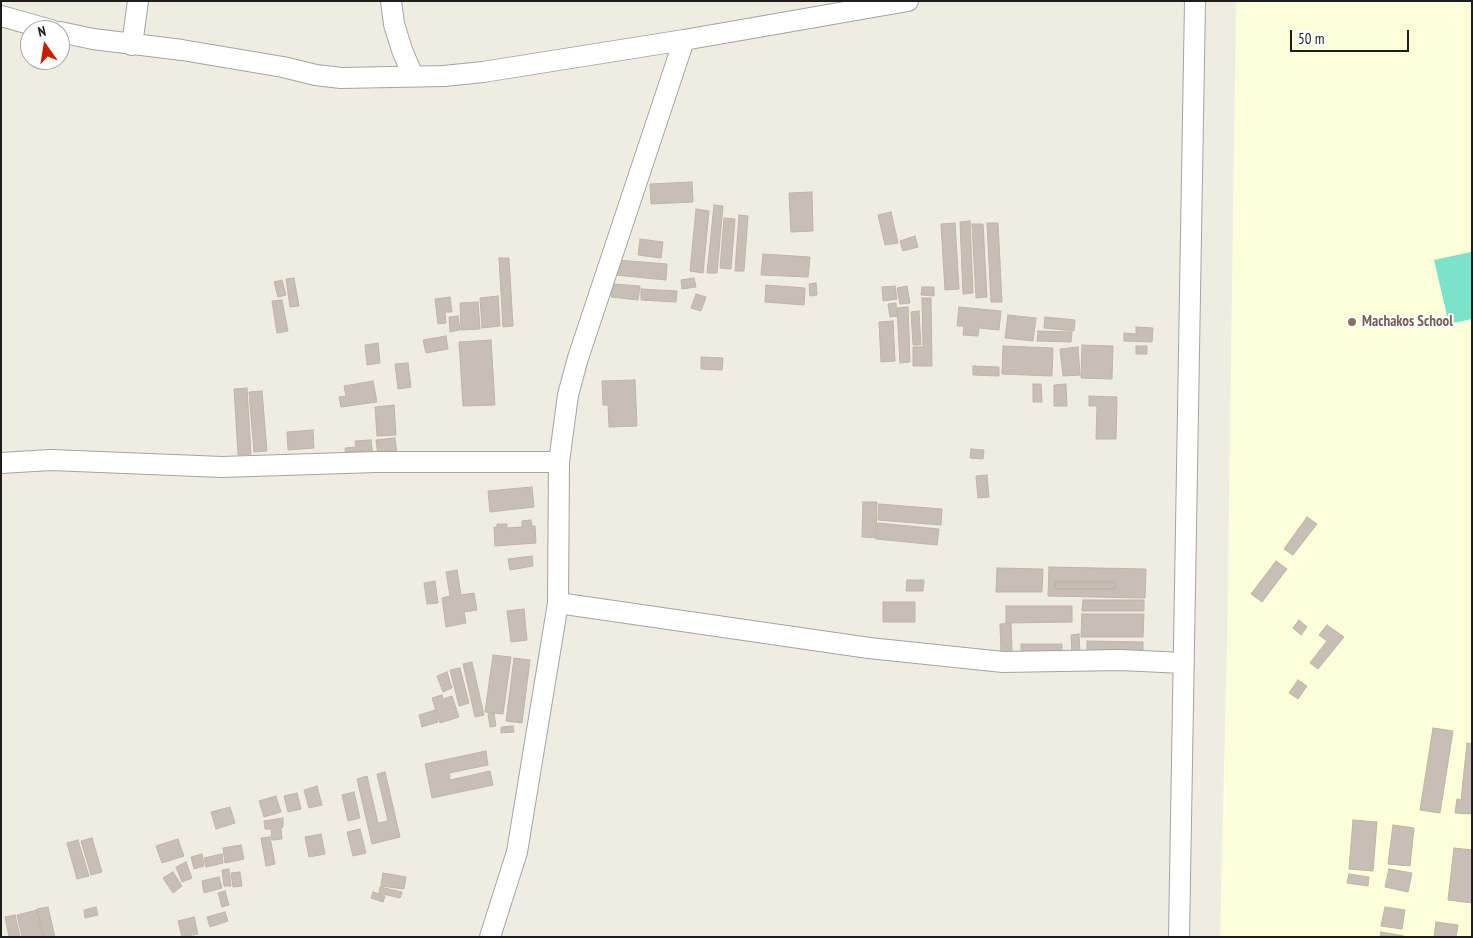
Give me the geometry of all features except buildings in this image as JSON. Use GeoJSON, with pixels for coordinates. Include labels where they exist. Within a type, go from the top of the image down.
{"type":"FeatureCollection","features":[{"type":"Feature","properties":{"kind":"street"},"geometry":{"type":"LineString","coordinates":[[132,45],[138,1]]}},
{"type":"Feature","properties":{"kind":"street"},"geometry":{"type":"LineString","coordinates":[[391,1],[394,24],[413,76]]}},
{"type":"Feature","properties":{"kind":"street"},"geometry":{"type":"LineString","coordinates":[[70,34],[132,45],[182,50],[340,78],[444,76],[484,72],[684,40],[908,1]]}},
{"type":"Feature","properties":{"kind":"street"},"geometry":{"type":"LineString","coordinates":[[1179,937],[1195,1]]}},
{"type":"Feature","properties":{"kind":"street"},"geometry":{"type":"LineString","coordinates":[[1,16],[20,21]]}},
{"type":"Feature","properties":{"kind":"street"},"geometry":{"type":"LineString","coordinates":[[490,937],[517,852],[558,603],[559,462],[568,395],[578,358],[684,40]]}},
{"type":"Feature","properties":{"kind":"street"},"geometry":{"type":"LineString","coordinates":[[1,463],[51,460],[222,467],[376,462],[559,462]]}},
{"type":"Feature","properties":{"kind":"street"},"geometry":{"type":"LineString","coordinates":[[558,603],[869,648],[994,661],[1120,660],[1184,663]]}},
{"type":"Feature","properties":{"kind":"shaded area","name":"Machakos School"},"geometry":{"type":"Polygon","coordinates":[[[1236,1],[1472,1],[1472,937],[1220,937],[1227,642],[1236,1]]]}},
{"type":"Feature","properties":{"kind":"green space"},"geometry":{"type":"Polygon","coordinates":[[[1471,252],[1472,319],[1449,324],[1434,260],[1471,252]]]}},
{"type":"Feature","properties":{"kind":"place","name":"Machakos School"},"geometry":{"type":"Point","coordinates":[1352,322]}}]}
